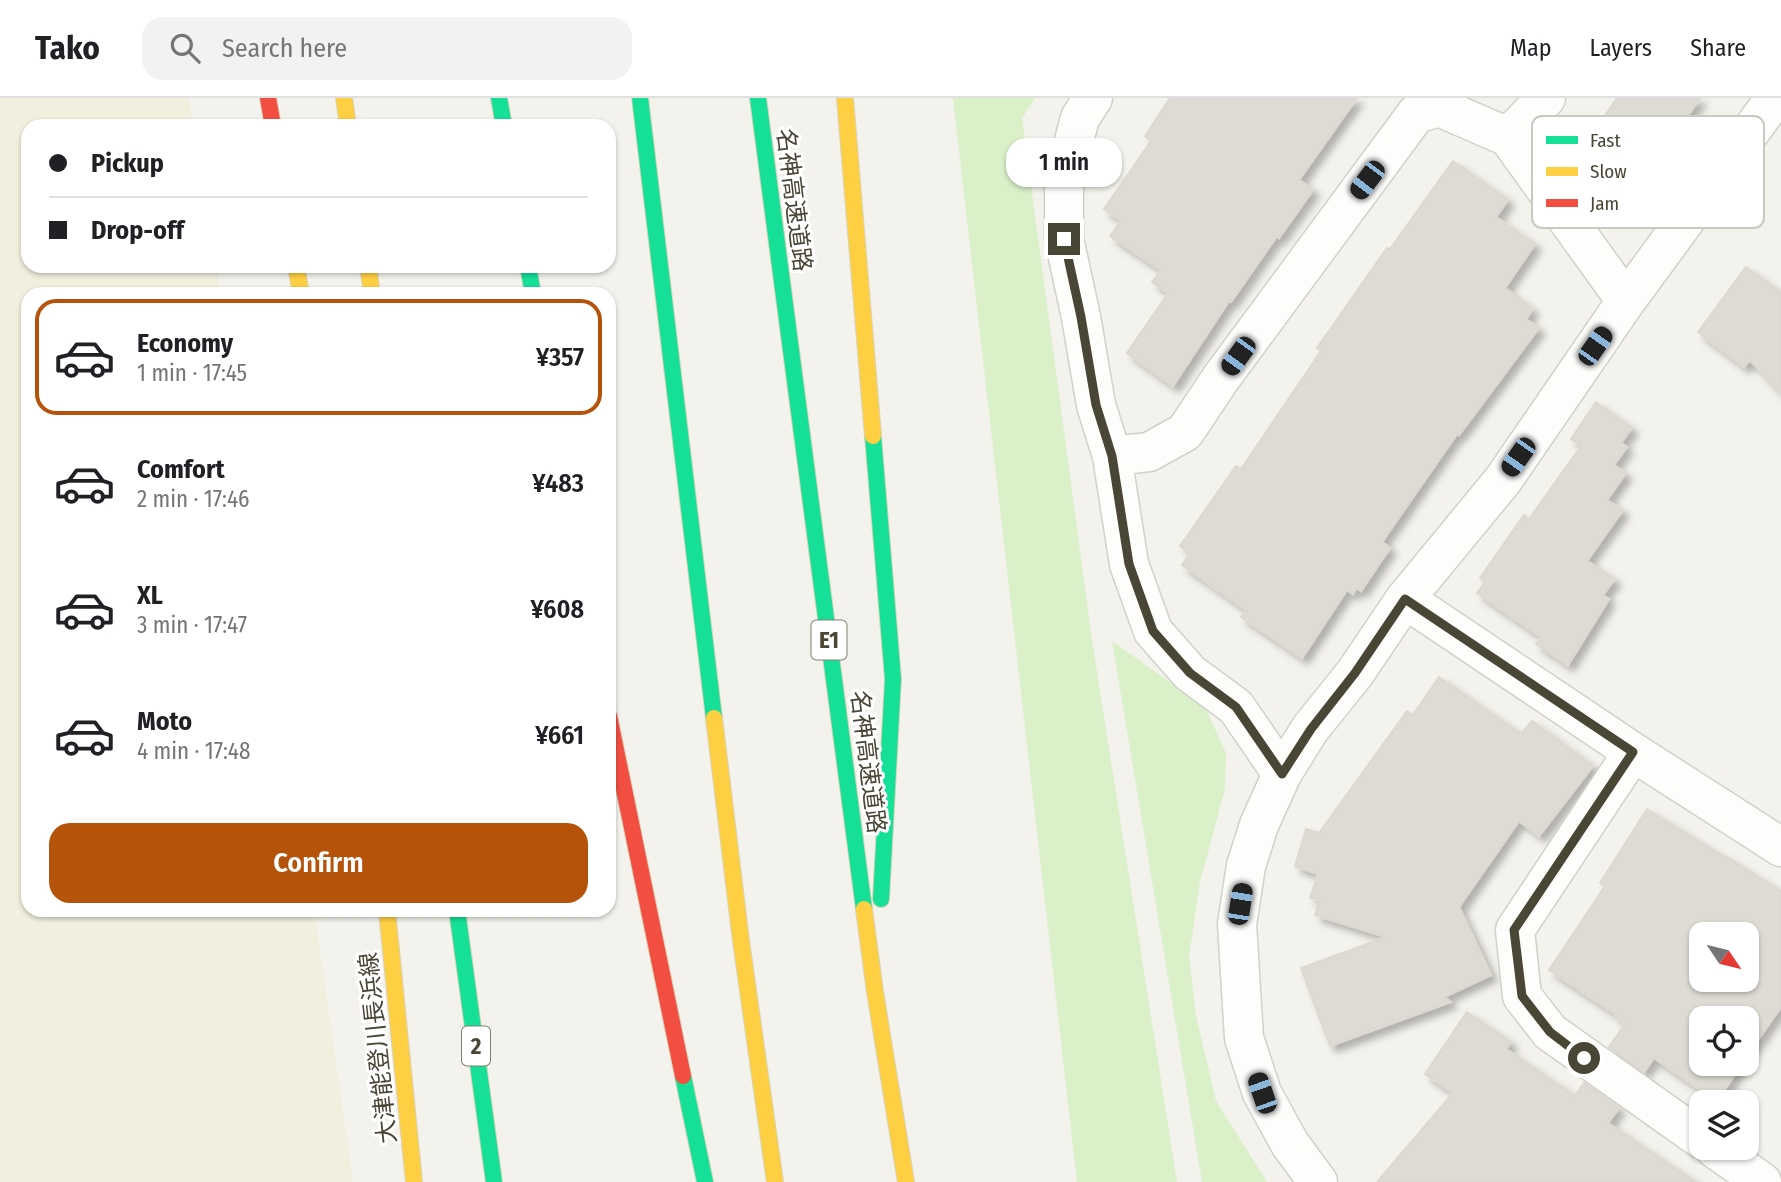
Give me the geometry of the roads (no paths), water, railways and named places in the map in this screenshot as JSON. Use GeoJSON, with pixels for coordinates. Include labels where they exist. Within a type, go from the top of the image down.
{"type":"FeatureCollection","features":[{"type":"Feature","properties":{"kind":"main road"},"geometry":{"type":"LineString","coordinates":[[268,98],[272,119]]}},
{"type":"Feature","properties":{"kind":"main road"},"geometry":{"type":"LineString","coordinates":[[344,98],[347,119]]}},
{"type":"Feature","properties":{"kind":"main road"},"geometry":{"type":"LineString","coordinates":[[499,98],[503,119]]}},
{"type":"Feature","properties":{"kind":"main road"},"geometry":{"type":"LineString","coordinates":[[640,98],[741,941],[775,1182]]}},
{"type":"Feature","properties":{"kind":"main road","name":"名神高速道路"},"geometry":{"type":"LineString","coordinates":[[758,98],[875,992],[906,1182]]}},
{"type":"Feature","properties":{"kind":"main road"},"geometry":{"type":"LineString","coordinates":[[845,98],[893,679],[875,992]]}},
{"type":"Feature","properties":{"kind":"main road"},"geometry":{"type":"LineString","coordinates":[[616,750],[705,1182]]}},
{"type":"Feature","properties":{"kind":"main road","name":"大津能登川長浜線"},"geometry":{"type":"LineString","coordinates":[[388,917],[414,1182]]}},
{"type":"Feature","properties":{"kind":"main road","name":"2"},"geometry":{"type":"LineString","coordinates":[[458,917],[494,1182]]}},
{"type":"Feature","properties":{"kind":"street"},"geometry":{"type":"LineString","coordinates":[[1093,98],[1080,118],[1065,179],[1064,239],[1096,405],[1112,456],[1129,564],[1153,631],[1190,673],[1236,707],[1282,774]]}},
{"type":"Feature","properties":{"kind":"street"},"geometry":{"type":"LineString","coordinates":[[1508,137],[1546,98]]}},
{"type":"Feature","properties":{"kind":"street"},"geometry":{"type":"LineString","coordinates":[[1112,456],[1150,452],[1185,432],[1416,114],[1439,107],[1508,137],[1532,170]]}},
{"type":"Feature","properties":{"kind":"street"},"geometry":{"type":"LineString","coordinates":[[1573,228],[1626,301]]}},
{"type":"Feature","properties":{"kind":"street"},"geometry":{"type":"LineString","coordinates":[[1318,1182],[1290,1144],[1262,1093],[1244,1038],[1237,923],[1246,866],[1259,825],[1282,774],[1311,729],[1355,673],[1405,599],[1503,480],[1626,301],[1685,228]]}},
{"type":"Feature","properties":{"kind":"street"},"geometry":{"type":"LineString","coordinates":[[1405,599],[1633,752],[1781,847]]}},
{"type":"Feature","properties":{"kind":"street"},"geometry":{"type":"LineString","coordinates":[[1633,752],[1514,930],[1522,996],[1550,1032],[1689,1130]]}},
{"type":"Feature","properties":{"kind":"street"},"geometry":{"type":"LineString","coordinates":[[1731,1160],[1762,1182]]}}]}
